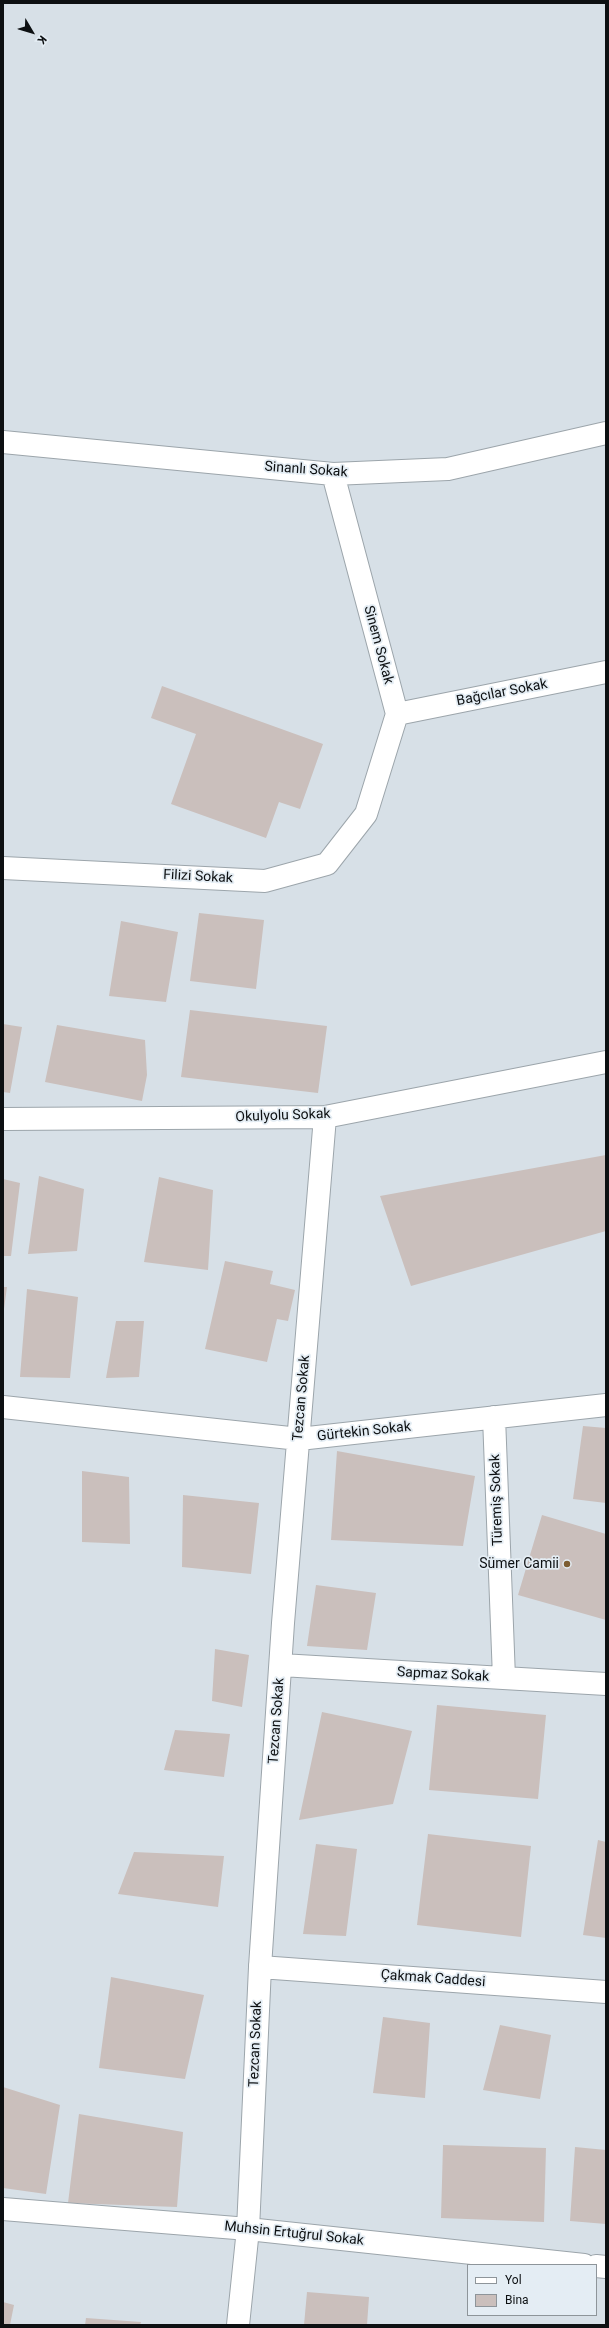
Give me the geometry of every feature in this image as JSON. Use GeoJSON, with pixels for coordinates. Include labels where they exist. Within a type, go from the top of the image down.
{"type":"FeatureCollection","features":[{"type":"Feature","properties":{"kind":"street","name":"Sinanlı Sokak"},"geometry":{"type":"LineString","coordinates":[[3,442],[333,474],[448,469],[606,433]]}},
{"type":"Feature","properties":{"kind":"street","name":"Sinem Sokak"},"geometry":{"type":"LineString","coordinates":[[333,474],[397,714]]}},
{"type":"Feature","properties":{"kind":"street","name":"Bağcılar Sokak"},"geometry":{"type":"LineString","coordinates":[[397,714],[606,672]]}},
{"type":"Feature","properties":{"kind":"street","name":"Filizi Sokak"},"geometry":{"type":"LineString","coordinates":[[3,868],[265,880],[327,864],[366,814],[397,714]]}},
{"type":"Feature","properties":{"kind":"street","name":"Okulyolu Sokak"},"geometry":{"type":"LineString","coordinates":[[3,1119],[325,1117],[606,1062]]}},
{"type":"Feature","properties":{"kind":"street","name":"Tezcan Sokak"},"geometry":{"type":"LineString","coordinates":[[238,2325],[248,2229],[260,1967],[281,1665],[325,1117]]}},
{"type":"Feature","properties":{"kind":"street","name":"Gürtekin Sokak"},"geometry":{"type":"LineString","coordinates":[[3,1407],[298,1439],[606,1405]]}},
{"type":"Feature","properties":{"kind":"street","name":"Türemiş Sokak"},"geometry":{"type":"LineString","coordinates":[[494,1417],[504,1678]]}},
{"type":"Feature","properties":{"kind":"street","name":"Sapmaz Sokak"},"geometry":{"type":"LineString","coordinates":[[281,1665],[606,1684]]}},
{"type":"Feature","properties":{"kind":"street","name":"Çakmak Caddesi"},"geometry":{"type":"LineString","coordinates":[[260,1967],[606,1992]]}},
{"type":"Feature","properties":{"kind":"street","name":"Muhsin Ertuğrul Sokak"},"geometry":{"type":"LineString","coordinates":[[3,2209],[248,2229],[575,2264]]}},
{"type":"Feature","properties":{"kind":"building"},"geometry":{"type":"Polygon","coordinates":[[[162,686],[323,744],[300,809],[279,802],[266,838],[171,804],[196,734],[151,718],[162,686]]]}},
{"type":"Feature","properties":{"kind":"building"},"geometry":{"type":"Polygon","coordinates":[[[199,913],[264,920],[256,989],[190,981],[199,913]]]}},
{"type":"Feature","properties":{"kind":"building"},"geometry":{"type":"Polygon","coordinates":[[[121,921],[178,932],[166,1002],[109,996],[121,921]]]}},
{"type":"Feature","properties":{"kind":"building"},"geometry":{"type":"Polygon","coordinates":[[[190,1010],[327,1026],[318,1093],[181,1077],[190,1010]]]}},
{"type":"Feature","properties":{"kind":"building"},"geometry":{"type":"Polygon","coordinates":[[[3,1024],[22,1027],[10,1093],[3,1092],[3,1024]]]}},
{"type":"Feature","properties":{"kind":"building"},"geometry":{"type":"Polygon","coordinates":[[[57,1025],[145,1040],[147,1075],[142,1101],[45,1082],[57,1025]]]}},
{"type":"Feature","properties":{"kind":"building"},"geometry":{"type":"Polygon","coordinates":[[[606,1155],[606,1231],[411,1286],[380,1196],[606,1155]]]}},
{"type":"Feature","properties":{"kind":"building"},"geometry":{"type":"Polygon","coordinates":[[[39,1176],[84,1189],[77,1251],[28,1254],[39,1176]]]}},
{"type":"Feature","properties":{"kind":"building"},"geometry":{"type":"Polygon","coordinates":[[[159,1177],[213,1190],[208,1270],[144,1262],[159,1177]]]}},
{"type":"Feature","properties":{"kind":"building"},"geometry":{"type":"Polygon","coordinates":[[[3,1179],[20,1183],[11,1256],[3,1256],[3,1179]]]}},
{"type":"Feature","properties":{"kind":"building"},"geometry":{"type":"Polygon","coordinates":[[[225,1261],[273,1271],[270,1284],[295,1290],[288,1321],[277,1319],[267,1362],[205,1349],[225,1261]]]}},
{"type":"Feature","properties":{"kind":"building"},"geometry":{"type":"Polygon","coordinates":[[[3,1287],[7,1287],[4,1309],[3,1309],[3,1287]]]}},
{"type":"Feature","properties":{"kind":"building"},"geometry":{"type":"Polygon","coordinates":[[[27,1289],[78,1297],[70,1378],[20,1377],[27,1289]]]}},
{"type":"Feature","properties":{"kind":"building"},"geometry":{"type":"Polygon","coordinates":[[[116,1321],[144,1321],[139,1377],[106,1378],[116,1321]]]}},
{"type":"Feature","properties":{"kind":"building"},"geometry":{"type":"Polygon","coordinates":[[[583,1426],[606,1428],[606,1503],[573,1499],[583,1426]]]}},
{"type":"Feature","properties":{"kind":"building"},"geometry":{"type":"Polygon","coordinates":[[[337,1451],[475,1476],[463,1546],[331,1540],[337,1451]]]}},
{"type":"Feature","properties":{"kind":"building"},"geometry":{"type":"Polygon","coordinates":[[[82,1471],[129,1477],[130,1544],[82,1542],[82,1471]]]}},
{"type":"Feature","properties":{"kind":"building"},"geometry":{"type":"Polygon","coordinates":[[[183,1495],[259,1503],[251,1574],[182,1567],[183,1495]]]}},
{"type":"Feature","properties":{"kind":"building","name":"Sümer Camii"},"geometry":{"type":"Polygon","coordinates":[[[542,1515],[606,1534],[606,1620],[518,1595],[542,1515]]]}},
{"type":"Feature","properties":{"kind":"building"},"geometry":{"type":"Polygon","coordinates":[[[316,1585],[376,1593],[367,1650],[307,1646],[316,1585]]]}},
{"type":"Feature","properties":{"kind":"building"},"geometry":{"type":"Polygon","coordinates":[[[215,1649],[249,1655],[242,1707],[212,1701],[215,1649]]]}},
{"type":"Feature","properties":{"kind":"building"},"geometry":{"type":"Polygon","coordinates":[[[437,1705],[546,1715],[538,1799],[429,1790],[437,1705]]]}},
{"type":"Feature","properties":{"kind":"building"},"geometry":{"type":"Polygon","coordinates":[[[322,1712],[412,1731],[393,1804],[299,1820],[322,1712]]]}},
{"type":"Feature","properties":{"kind":"building"},"geometry":{"type":"Polygon","coordinates":[[[175,1730],[230,1734],[224,1777],[164,1770],[175,1730]]]}},
{"type":"Feature","properties":{"kind":"building"},"geometry":{"type":"Polygon","coordinates":[[[428,1834],[531,1846],[521,1937],[417,1925],[428,1834]]]}},
{"type":"Feature","properties":{"kind":"building"},"geometry":{"type":"Polygon","coordinates":[[[598,1840],[606,1842],[606,1938],[583,1935],[598,1840]]]}},
{"type":"Feature","properties":{"kind":"building"},"geometry":{"type":"Polygon","coordinates":[[[316,1844],[357,1849],[346,1936],[303,1934],[316,1844]]]}},
{"type":"Feature","properties":{"kind":"building"},"geometry":{"type":"Polygon","coordinates":[[[134,1852],[224,1856],[218,1907],[118,1894],[134,1852]]]}},
{"type":"Feature","properties":{"kind":"building"},"geometry":{"type":"Polygon","coordinates":[[[111,1977],[204,1995],[185,2079],[99,2068],[111,1977]]]}},
{"type":"Feature","properties":{"kind":"building"},"geometry":{"type":"Polygon","coordinates":[[[383,2017],[430,2023],[425,2098],[373,2093],[383,2017]]]}},
{"type":"Feature","properties":{"kind":"building"},"geometry":{"type":"Polygon","coordinates":[[[500,2025],[551,2035],[540,2099],[483,2090],[500,2025]]]}},
{"type":"Feature","properties":{"kind":"building"},"geometry":{"type":"Polygon","coordinates":[[[3,2087],[60,2105],[46,2194],[3,2188],[3,2087]]]}},
{"type":"Feature","properties":{"kind":"building"},"geometry":{"type":"Polygon","coordinates":[[[79,2114],[183,2132],[177,2207],[68,2203],[79,2114]]]}},
{"type":"Feature","properties":{"kind":"building"},"geometry":{"type":"Polygon","coordinates":[[[443,2145],[546,2148],[544,2222],[441,2218],[443,2145]]]}},
{"type":"Feature","properties":{"kind":"building"},"geometry":{"type":"Polygon","coordinates":[[[575,2147],[606,2150],[606,2224],[570,2221],[575,2147]]]}},
{"type":"Feature","properties":{"kind":"building"},"geometry":{"type":"Polygon","coordinates":[[[307,2292],[369,2297],[367,2325],[304,2325],[307,2292]]]}},
{"type":"Feature","properties":{"kind":"building"},"geometry":{"type":"Polygon","coordinates":[[[3,2302],[14,2305],[10,2325],[3,2325],[3,2302]]]}},
{"type":"Feature","properties":{"kind":"building"},"geometry":{"type":"Polygon","coordinates":[[[86,2318],[141,2322],[140,2325],[85,2325],[86,2318]]]}},
{"type":"Feature","properties":{"kind":"place","name":"Sümer Camii"},"geometry":{"type":"Point","coordinates":[567,1564]}}]}
